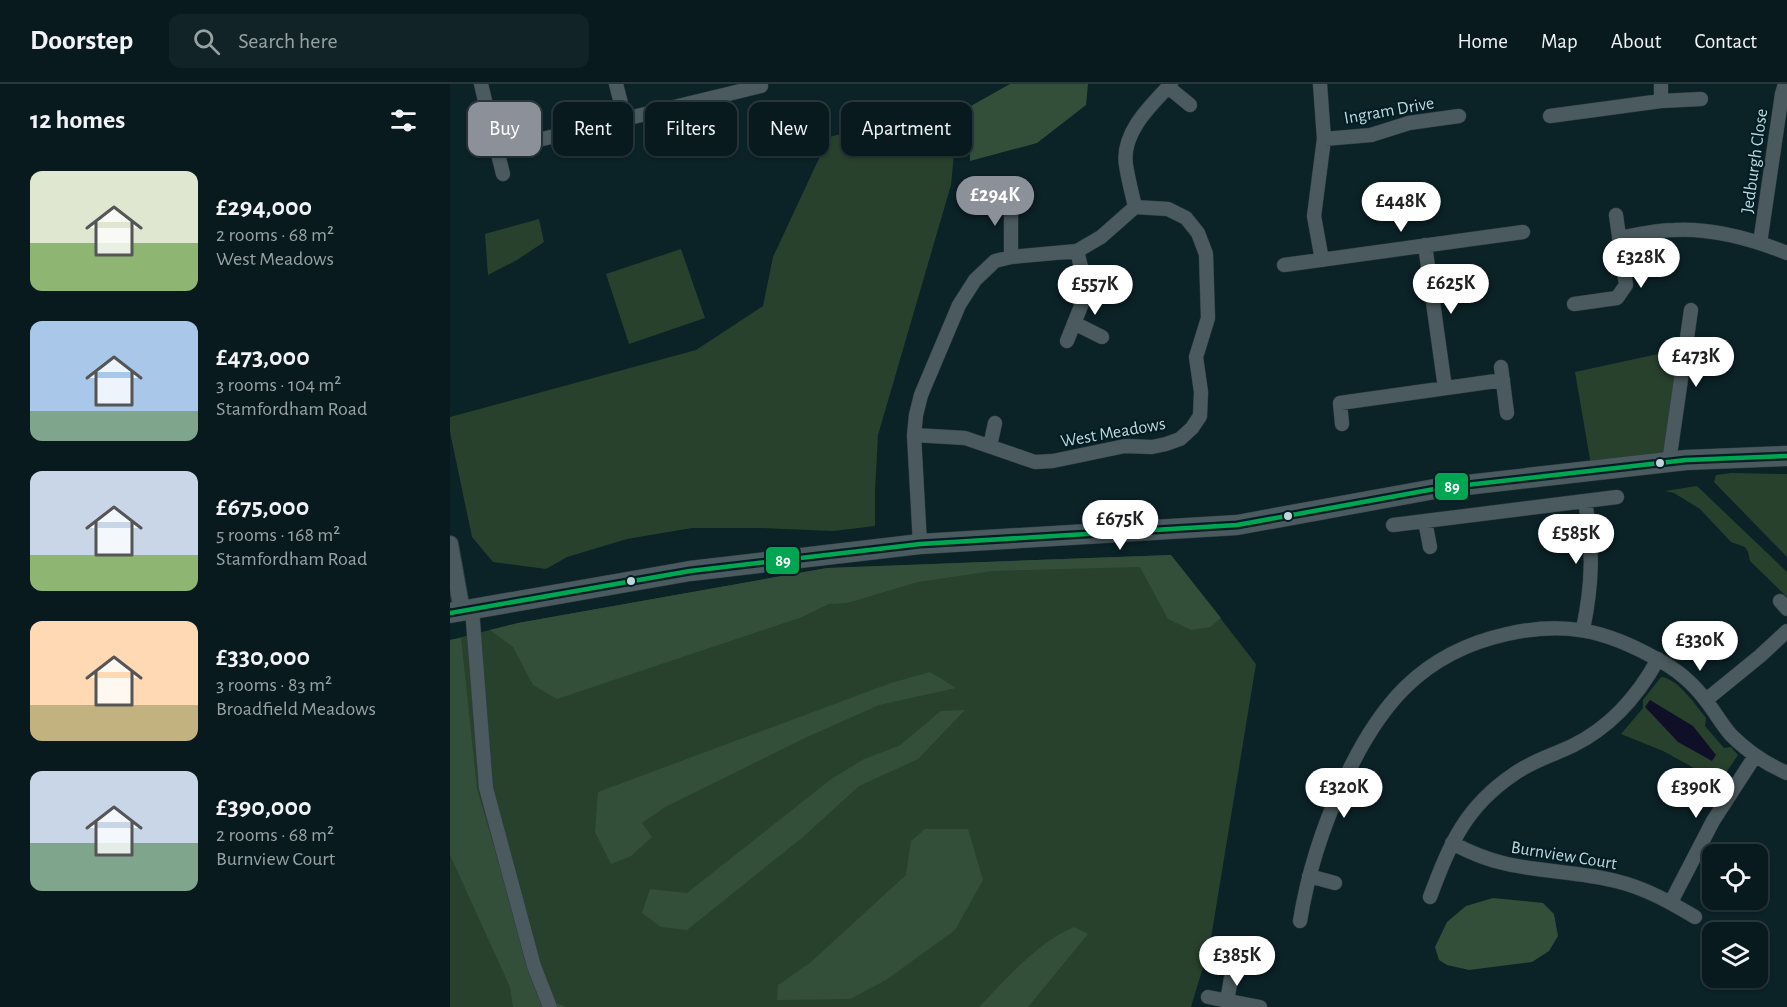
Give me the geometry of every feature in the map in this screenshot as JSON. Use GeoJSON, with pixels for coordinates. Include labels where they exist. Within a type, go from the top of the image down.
{"type":"FeatureCollection","features":[{"type":"Feature","properties":{"kind":"main road"},"geometry":{"type":"LineString","coordinates":[[461,611],[690,571],[920,544],[1237,525],[1440,488],[1669,462],[1787,456]]}},
{"type":"Feature","properties":{"kind":"street"},"geometry":{"type":"LineString","coordinates":[[481,84],[485,102]]}},
{"type":"Feature","properties":{"kind":"street"},"geometry":{"type":"LineString","coordinates":[[616,84],[621,102]]}},
{"type":"Feature","properties":{"kind":"street"},"geometry":{"type":"LineString","coordinates":[[633,117],[761,86],[760,84]]}},
{"type":"Feature","properties":{"kind":"street","name":"Ingram Drive"},"geometry":{"type":"LineString","coordinates":[[1320,84],[1324,139],[1314,216],[1322,260]]}},
{"type":"Feature","properties":{"kind":"street"},"geometry":{"type":"LineString","coordinates":[[1661,84],[1661,100]]}},
{"type":"Feature","properties":{"kind":"street","name":"Jedburgh Close"},"geometry":{"type":"LineString","coordinates":[[1760,243],[1785,84]]}},
{"type":"Feature","properties":{"kind":"street"},"geometry":{"type":"LineString","coordinates":[[920,544],[914,435],[916,415],[921,395],[959,305],[975,280],[995,261],[1011,257],[1077,251],[1101,237],[1135,207],[1125,163],[1130,136],[1148,108],[1170,85],[1190,105]]}},
{"type":"Feature","properties":{"kind":"street"},"geometry":{"type":"LineString","coordinates":[[1550,116],[1661,100],[1701,99]]}},
{"type":"Feature","properties":{"kind":"street","name":"Ingram Drive"},"geometry":{"type":"LineString","coordinates":[[1324,139],[1371,135],[1409,123],[1459,116]]}},
{"type":"Feature","properties":{"kind":"street"},"geometry":{"type":"LineString","coordinates":[[498,156],[503,174]]}},
{"type":"Feature","properties":{"kind":"street"},"geometry":{"type":"LineString","coordinates":[[1011,197],[1011,257]]}},
{"type":"Feature","properties":{"kind":"street","name":"West Meadows"},"geometry":{"type":"LineString","coordinates":[[914,435],[964,438],[1035,462],[1053,461],[1125,446],[1152,447],[1166,444],[1180,439],[1192,428],[1200,417],[1196,357],[1208,318],[1206,254],[1198,233],[1186,218],[1168,209],[1135,207]]}},
{"type":"Feature","properties":{"kind":"street"},"geometry":{"type":"LineString","coordinates":[[1574,304],[1617,298],[1626,285],[1616,215]]}},
{"type":"Feature","properties":{"kind":"street","name":"Jedburgh Close"},"geometry":{"type":"LineString","coordinates":[[1619,238],[1674,230],[1713,232],[1760,243],[1787,253]]}},
{"type":"Feature","properties":{"kind":"street"},"geometry":{"type":"LineString","coordinates":[[1284,265],[1523,232]]}},
{"type":"Feature","properties":{"kind":"street"},"geometry":{"type":"LineString","coordinates":[[1425,245],[1445,388]]}},
{"type":"Feature","properties":{"kind":"street"},"geometry":{"type":"LineString","coordinates":[[1067,341],[1087,291],[1077,251]]}},
{"type":"Feature","properties":{"kind":"street"},"geometry":{"type":"LineString","coordinates":[[1669,462],[1691,310]]}},
{"type":"Feature","properties":{"kind":"street"},"geometry":{"type":"LineString","coordinates":[[1074,322],[1102,337]]}},
{"type":"Feature","properties":{"kind":"street"},"geometry":{"type":"LineString","coordinates":[[1342,424],[1340,403],[1445,388],[1502,374],[1507,413]]}},
{"type":"Feature","properties":{"kind":"street"},"geometry":{"type":"LineString","coordinates":[[990,446],[995,423]]}},
{"type":"Feature","properties":{"kind":"street"},"geometry":{"type":"LineString","coordinates":[[1393,525],[1617,497]]}},
{"type":"Feature","properties":{"kind":"street"},"geometry":{"type":"LineString","coordinates":[[1583,629],[1592,562],[1585,501]]}},
{"type":"Feature","properties":{"kind":"street"},"geometry":{"type":"LineString","coordinates":[[1425,521],[1430,547]]}},
{"type":"Feature","properties":{"kind":"street"},"geometry":{"type":"LineString","coordinates":[[450,544],[486,788],[534,966],[550,1007]]}},
{"type":"Feature","properties":{"kind":"street"},"geometry":{"type":"LineString","coordinates":[[1300,921],[1315,852],[1326,821],[1360,745],[1381,713],[1403,689],[1444,658],[1480,641],[1539,628],[1583,629],[1624,642],[1658,659],[1685,679],[1706,700],[1730,734],[1755,756],[1787,773]]}},
{"type":"Feature","properties":{"kind":"street"},"geometry":{"type":"LineString","coordinates":[[1706,700],[1787,631]]}},
{"type":"Feature","properties":{"kind":"street"},"geometry":{"type":"LineString","coordinates":[[1430,897],[1452,843],[1473,810],[1503,782],[1527,766],[1584,740],[1621,712],[1641,687],[1658,659]]}},
{"type":"Feature","properties":{"kind":"street"},"geometry":{"type":"LineString","coordinates":[[1671,902],[1713,821],[1755,756]]}},
{"type":"Feature","properties":{"kind":"street","name":"Burnview Court"},"geometry":{"type":"LineString","coordinates":[[1452,843],[1477,855],[1506,864],[1566,871],[1617,881],[1671,902],[1695,917]]}},
{"type":"Feature","properties":{"kind":"street"},"geometry":{"type":"LineString","coordinates":[[1309,876],[1335,882]]}},
{"type":"Feature","properties":{"kind":"street"},"geometry":{"type":"LineString","coordinates":[[1227,1001],[1231,978]]}},
{"type":"Feature","properties":{"kind":"street"},"geometry":{"type":"LineString","coordinates":[[1208,997],[1260,1007]]}},
{"type":"Feature","properties":{"kind":"green space"},"geometry":{"type":"Polygon","coordinates":[[[1010,84],[1088,84],[1086,105],[1037,143],[970,161],[970,156],[972,156],[972,105],[1010,84]]]}},
{"type":"Feature","properties":{"kind":"green space"},"geometry":{"type":"Polygon","coordinates":[[[841,134],[841,156],[954,156],[951,185],[878,435],[875,526],[833,531],[692,528],[627,539],[567,557],[546,569],[493,562],[472,537],[450,432],[450,417],[696,350],[763,306],[773,257],[820,156],[829,156],[829,137],[841,134]]]}},
{"type":"Feature","properties":{"kind":"green space"},"geometry":{"type":"Polygon","coordinates":[[[539,219],[544,242],[517,260],[488,275],[485,234],[539,219]]]}},
{"type":"Feature","properties":{"kind":"green space"},"geometry":{"type":"Polygon","coordinates":[[[681,249],[705,318],[629,344],[606,274],[681,249]]]}},
{"type":"Feature","properties":{"kind":"green space"},"geometry":{"type":"Polygon","coordinates":[[[1681,349],[1668,445],[1661,455],[1591,465],[1575,372],[1681,349]]]}},
{"type":"Feature","properties":{"kind":"green space"},"geometry":{"type":"Polygon","coordinates":[[[1787,474],[1787,557],[1714,482],[1716,475],[1787,474]]]}},
{"type":"Feature","properties":{"kind":"green space"},"geometry":{"type":"Polygon","coordinates":[[[1697,486],[1787,572],[1787,597],[1750,561],[1745,547],[1731,542],[1700,509],[1674,493],[1665,491],[1697,486]]]}},
{"type":"Feature","properties":{"kind":"green space"},"geometry":{"type":"Polygon","coordinates":[[[1171,555],[1256,664],[1210,944],[1191,1007],[450,1007],[450,640],[518,623],[827,568],[1171,555]]]}},
{"type":"Feature","properties":{"kind":"green space"},"geometry":{"type":"Polygon","coordinates":[[[1171,555],[1221,618],[1210,627],[1191,630],[1168,619],[1140,567],[992,571],[918,582],[847,603],[829,604],[802,617],[557,699],[533,685],[513,647],[490,630],[518,623],[827,568],[1171,555]]]}},
{"type":"Feature","properties":{"kind":"green space"},"geometry":{"type":"Polygon","coordinates":[[[461,638],[477,789],[538,997],[567,1007],[513,1007],[510,987],[450,855],[450,640],[461,638]]]}},
{"type":"Feature","properties":{"kind":"green space"},"geometry":{"type":"Polygon","coordinates":[[[930,672],[956,688],[879,705],[807,737],[665,807],[642,823],[652,837],[631,856],[611,864],[595,832],[598,792],[891,683],[930,672]]]}},
{"type":"Feature","properties":{"kind":"green space"},"geometry":{"type":"Polygon","coordinates":[[[1661,677],[1674,682],[1686,693],[1706,718],[1705,726],[1724,748],[1731,747],[1738,755],[1713,792],[1697,784],[1703,773],[1663,751],[1621,734],[1643,708],[1643,700],[1661,677]]]}},
{"type":"Feature","properties":{"kind":"green space"},"geometry":{"type":"Polygon","coordinates":[[[965,710],[918,759],[859,786],[803,837],[687,930],[661,927],[642,913],[650,889],[687,893],[830,780],[864,759],[899,746],[941,711],[965,710]]]}},
{"type":"Feature","properties":{"kind":"green space"},"geometry":{"type":"Polygon","coordinates":[[[925,829],[968,829],[983,880],[955,930],[886,980],[850,999],[777,1000],[778,985],[811,962],[906,875],[911,841],[925,829]]]}},
{"type":"Feature","properties":{"kind":"green space"},"geometry":{"type":"Polygon","coordinates":[[[1493,898],[1543,903],[1554,914],[1558,936],[1549,951],[1532,962],[1469,970],[1447,965],[1439,960],[1435,947],[1447,922],[1466,906],[1493,898]]]}},
{"type":"Feature","properties":{"kind":"green space"},"geometry":{"type":"Polygon","coordinates":[[[1074,927],[1088,934],[1028,1007],[979,1007],[1035,952],[1047,942],[1074,927]]]}},
{"type":"Feature","properties":{"kind":"shaded area"},"geometry":{"type":"Polygon","coordinates":[[[1650,700],[1693,726],[1716,755],[1712,761],[1678,742],[1645,707],[1650,700]]]}},
{"type":"Feature","properties":{"kind":"transit line","name":"89"},"geometry":{"type":"LineString","coordinates":[[450,613],[690,571],[920,544],[1237,525],[1440,488],[1686,460],[1787,456]]}}]}
